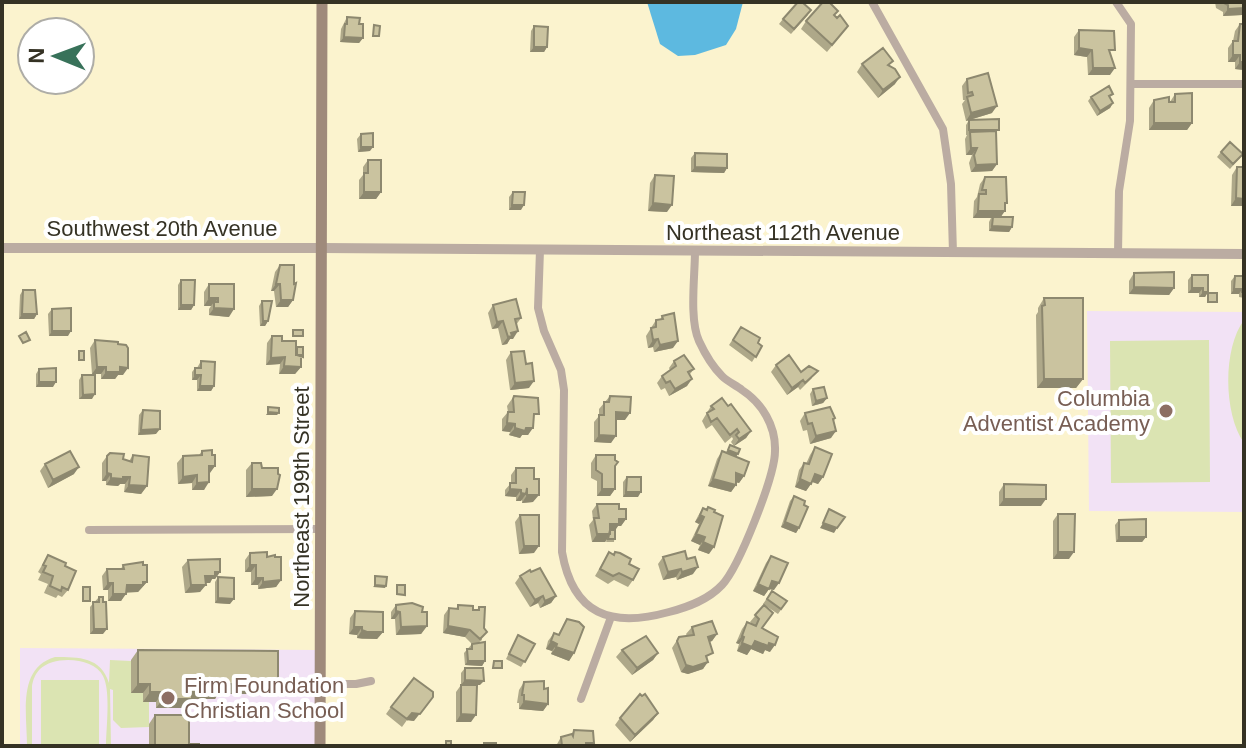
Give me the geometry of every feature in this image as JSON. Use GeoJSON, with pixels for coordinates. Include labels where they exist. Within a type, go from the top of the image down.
{"type":"FeatureCollection","features":[{"type":"Feature","properties":{"kind":"main road","name":"Northeast 199th Street"},"geometry":{"type":"LineString","coordinates":[[320,746],[322,2]]}},
{"type":"Feature","properties":{"kind":"street"},"geometry":{"type":"LineString","coordinates":[[872,2],[943,129],[951,184],[953,253]]}},
{"type":"Feature","properties":{"kind":"street"},"geometry":{"type":"LineString","coordinates":[[1116,2],[1131,24],[1130,135],[1119,191],[1118,254]]}},
{"type":"Feature","properties":{"kind":"street"},"geometry":{"type":"LineString","coordinates":[[1131,84],[1244,84]]}},
{"type":"Feature","properties":{"kind":"street","name":"Southwest 20th Avenue"},"geometry":{"type":"LineString","coordinates":[[2,248],[322,248]]}},
{"type":"Feature","properties":{"kind":"street","name":"Northeast 112th Avenue"},"geometry":{"type":"LineString","coordinates":[[322,248],[1244,254]]}},
{"type":"Feature","properties":{"kind":"street"},"geometry":{"type":"LineString","coordinates":[[540,250],[538,308],[561,370],[564,390],[562,552],[567,578],[594,609],[611,617],[630,620],[684,608],[702,601],[721,587],[735,568],[770,475],[775,445],[768,419],[758,403],[724,379],[709,361],[697,337],[695,251]]}},
{"type":"Feature","properties":{"kind":"street"},"geometry":{"type":"LineString","coordinates":[[89,530],[320,529]]}},
{"type":"Feature","properties":{"kind":"street"},"geometry":{"type":"LineString","coordinates":[[581,699],[611,617]]}},
{"type":"Feature","properties":{"kind":"street"},"geometry":{"type":"LineString","coordinates":[[320,684],[371,681]]}},
{"type":"Feature","properties":{"kind":"shaded area","name":"Columbia Adventist Academy"},"geometry":{"type":"Polygon","coordinates":[[[1087,311],[1244,312],[1244,512],[1089,511],[1087,311]]]}},
{"type":"Feature","properties":{"kind":"shaded area","name":"Firm Foundation Christian School"},"geometry":{"type":"Polygon","coordinates":[[[20,648],[316,650],[315,746],[20,746],[20,648]]]}},
{"type":"Feature","properties":{"kind":"green space"},"geometry":{"type":"Polygon","coordinates":[[[1244,320],[1244,443],[1232,415],[1228,381],[1232,347],[1244,320]]]}},
{"type":"Feature","properties":{"kind":"green space"},"geometry":{"type":"Polygon","coordinates":[[[1209,340],[1210,482],[1111,483],[1110,341],[1209,340]]]}},
{"type":"Feature","properties":{"kind":"green space"},"geometry":{"type":"Polygon","coordinates":[[[55,657],[81,658],[95,663],[109,683],[110,660],[131,661],[131,693],[143,693],[143,701],[149,702],[149,727],[121,728],[113,720],[113,690],[110,689],[111,746],[106,746],[107,700],[103,676],[91,665],[64,660],[46,665],[34,677],[32,746],[27,746],[29,682],[43,663],[55,657]]]}},
{"type":"Feature","properties":{"kind":"green space"},"geometry":{"type":"Polygon","coordinates":[[[41,680],[99,680],[99,746],[41,746],[41,680]]]}},
{"type":"Feature","properties":{"kind":"water"},"geometry":{"type":"Polygon","coordinates":[[[647,2],[743,2],[736,29],[726,45],[695,55],[678,56],[660,44],[647,2]]]}},
{"type":"Feature","properties":{"kind":"building"},"geometry":{"type":"Polygon","coordinates":[[[798,2],[811,10],[794,29],[783,19],[798,2]]]}},
{"type":"Feature","properties":{"kind":"building"},"geometry":{"type":"Polygon","coordinates":[[[823,2],[829,2],[838,11],[834,15],[837,18],[840,15],[848,26],[832,45],[806,21],[823,2]]]}},
{"type":"Feature","properties":{"kind":"building"},"geometry":{"type":"Polygon","coordinates":[[[1222,2],[1244,2],[1244,8],[1228,9],[1228,5],[1222,2]]]}},
{"type":"Feature","properties":{"kind":"building"},"geometry":{"type":"Polygon","coordinates":[[[347,17],[360,18],[363,38],[344,37],[347,17]]]}},
{"type":"Feature","properties":{"kind":"building"},"geometry":{"type":"Polygon","coordinates":[[[1240,24],[1244,24],[1244,62],[1240,62],[1240,55],[1233,55],[1233,41],[1238,41],[1240,24]]]}},
{"type":"Feature","properties":{"kind":"building"},"geometry":{"type":"Polygon","coordinates":[[[374,25],[380,26],[379,36],[373,36],[374,25]]]}},
{"type":"Feature","properties":{"kind":"building"},"geometry":{"type":"Polygon","coordinates":[[[534,26],[548,27],[547,47],[534,47],[534,26]]]}},
{"type":"Feature","properties":{"kind":"building"},"geometry":{"type":"Polygon","coordinates":[[[1079,30],[1114,31],[1115,50],[1109,50],[1115,68],[1093,68],[1092,50],[1079,48],[1079,30]]]}},
{"type":"Feature","properties":{"kind":"building"},"geometry":{"type":"Polygon","coordinates":[[[883,48],[893,61],[888,65],[900,77],[883,90],[862,64],[883,48]]]}},
{"type":"Feature","properties":{"kind":"building"},"geometry":{"type":"Polygon","coordinates":[[[988,73],[997,106],[971,113],[967,97],[973,95],[972,92],[968,93],[967,79],[988,73]]]}},
{"type":"Feature","properties":{"kind":"building"},"geometry":{"type":"Polygon","coordinates":[[[1109,86],[1113,103],[1100,111],[1091,97],[1109,86]]]}},
{"type":"Feature","properties":{"kind":"building"},"geometry":{"type":"Polygon","coordinates":[[[1192,93],[1192,123],[1154,123],[1154,100],[1169,97],[1169,102],[1175,102],[1175,94],[1192,93]]]}},
{"type":"Feature","properties":{"kind":"building"},"geometry":{"type":"Polygon","coordinates":[[[999,119],[999,130],[969,130],[969,120],[999,119]]]}},
{"type":"Feature","properties":{"kind":"building"},"geometry":{"type":"Polygon","coordinates":[[[996,131],[997,164],[976,165],[974,155],[977,148],[971,148],[970,132],[996,131]]]}},
{"type":"Feature","properties":{"kind":"building"},"geometry":{"type":"Polygon","coordinates":[[[373,133],[373,147],[361,147],[361,134],[373,133]]]}},
{"type":"Feature","properties":{"kind":"building"},"geometry":{"type":"Polygon","coordinates":[[[1230,142],[1243,154],[1233,164],[1221,152],[1230,142]]]}},
{"type":"Feature","properties":{"kind":"building"},"geometry":{"type":"Polygon","coordinates":[[[695,153],[727,154],[727,168],[695,167],[695,153]]]}},
{"type":"Feature","properties":{"kind":"building"},"geometry":{"type":"Polygon","coordinates":[[[368,160],[381,160],[381,192],[364,192],[368,160]]]}},
{"type":"Feature","properties":{"kind":"building"},"geometry":{"type":"Polygon","coordinates":[[[1237,167],[1244,167],[1244,199],[1236,198],[1237,167]]]}},
{"type":"Feature","properties":{"kind":"building"},"geometry":{"type":"Polygon","coordinates":[[[655,175],[674,176],[672,205],[653,203],[655,175]]]}},
{"type":"Feature","properties":{"kind":"building"},"geometry":{"type":"Polygon","coordinates":[[[985,177],[1006,177],[1005,211],[978,211],[979,194],[986,194],[986,190],[982,190],[985,177]]]}},
{"type":"Feature","properties":{"kind":"building"},"geometry":{"type":"Polygon","coordinates":[[[513,192],[525,192],[524,205],[512,205],[513,192]]]}},
{"type":"Feature","properties":{"kind":"building"},"geometry":{"type":"Polygon","coordinates":[[[993,217],[1013,217],[1012,227],[992,226],[993,217]]]}},
{"type":"Feature","properties":{"kind":"building"},"geometry":{"type":"Polygon","coordinates":[[[280,265],[294,265],[296,283],[293,300],[281,300],[280,284],[276,284],[280,265]]]}},
{"type":"Feature","properties":{"kind":"building"},"geometry":{"type":"Polygon","coordinates":[[[1174,272],[1174,288],[1134,287],[1134,273],[1174,272]]]}},
{"type":"Feature","properties":{"kind":"building"},"geometry":{"type":"Polygon","coordinates":[[[1192,275],[1208,275],[1208,292],[1203,292],[1203,288],[1192,288],[1192,275]]]}},
{"type":"Feature","properties":{"kind":"building"},"geometry":{"type":"Polygon","coordinates":[[[1235,276],[1244,276],[1244,292],[1234,289],[1235,276]]]}},
{"type":"Feature","properties":{"kind":"building"},"geometry":{"type":"Polygon","coordinates":[[[181,280],[195,280],[194,305],[181,305],[181,280]]]}},
{"type":"Feature","properties":{"kind":"building"},"geometry":{"type":"Polygon","coordinates":[[[209,284],[234,284],[234,309],[214,308],[218,298],[209,298],[209,284]]]}},
{"type":"Feature","properties":{"kind":"building"},"geometry":{"type":"Polygon","coordinates":[[[23,290],[35,290],[37,314],[22,314],[23,290]]]}},
{"type":"Feature","properties":{"kind":"building"},"geometry":{"type":"Polygon","coordinates":[[[1208,293],[1217,293],[1217,302],[1208,302],[1208,293]]]}},
{"type":"Feature","properties":{"kind":"building"},"geometry":{"type":"Polygon","coordinates":[[[1044,298],[1083,298],[1083,379],[1044,379],[1044,298]]]}},
{"type":"Feature","properties":{"kind":"building"},"geometry":{"type":"Polygon","coordinates":[[[516,299],[521,318],[515,319],[518,331],[508,337],[503,321],[497,322],[493,305],[516,299]]]}},
{"type":"Feature","properties":{"kind":"building"},"geometry":{"type":"Polygon","coordinates":[[[262,301],[272,301],[268,321],[263,321],[262,301]]]}},
{"type":"Feature","properties":{"kind":"building"},"geometry":{"type":"Polygon","coordinates":[[[71,308],[71,331],[52,331],[52,309],[71,308]]]}},
{"type":"Feature","properties":{"kind":"building"},"geometry":{"type":"Polygon","coordinates":[[[674,313],[678,341],[660,345],[658,339],[653,340],[651,328],[656,327],[656,320],[663,319],[662,316],[674,313]]]}},
{"type":"Feature","properties":{"kind":"building"},"geometry":{"type":"Polygon","coordinates":[[[741,327],[760,338],[758,343],[762,346],[756,357],[733,340],[741,327]]]}},
{"type":"Feature","properties":{"kind":"building"},"geometry":{"type":"Polygon","coordinates":[[[293,330],[303,330],[303,336],[293,336],[293,330]]]}},
{"type":"Feature","properties":{"kind":"building"},"geometry":{"type":"Polygon","coordinates":[[[26,332],[30,340],[23,343],[19,336],[26,332]]]}},
{"type":"Feature","properties":{"kind":"building"},"geometry":{"type":"Polygon","coordinates":[[[272,336],[282,336],[282,341],[296,341],[296,355],[301,355],[301,367],[284,366],[285,357],[271,358],[272,336]]]}},
{"type":"Feature","properties":{"kind":"building"},"geometry":{"type":"Polygon","coordinates":[[[95,340],[126,345],[128,368],[120,367],[120,372],[106,372],[106,367],[97,367],[95,340]]]}},
{"type":"Feature","properties":{"kind":"building"},"geometry":{"type":"Polygon","coordinates":[[[297,347],[303,347],[303,357],[297,355],[297,347]]]}},
{"type":"Feature","properties":{"kind":"building"},"geometry":{"type":"Polygon","coordinates":[[[79,351],[84,351],[84,360],[79,360],[79,351]]]}},
{"type":"Feature","properties":{"kind":"building"},"geometry":{"type":"Polygon","coordinates":[[[524,351],[526,364],[532,363],[534,381],[515,383],[511,352],[524,351]]]}},
{"type":"Feature","properties":{"kind":"building"},"geometry":{"type":"Polygon","coordinates":[[[684,355],[694,369],[688,372],[692,379],[675,389],[662,376],[676,366],[674,361],[684,355]]]}},
{"type":"Feature","properties":{"kind":"building"},"geometry":{"type":"Polygon","coordinates":[[[789,355],[801,372],[809,366],[818,371],[805,383],[803,380],[792,388],[776,365],[789,355]]]}},
{"type":"Feature","properties":{"kind":"building"},"geometry":{"type":"Polygon","coordinates":[[[201,361],[215,362],[214,386],[200,386],[201,375],[195,375],[195,368],[201,368],[201,361]]]}},
{"type":"Feature","properties":{"kind":"building"},"geometry":{"type":"Polygon","coordinates":[[[56,368],[56,382],[39,382],[39,369],[56,368]]]}},
{"type":"Feature","properties":{"kind":"building"},"geometry":{"type":"Polygon","coordinates":[[[82,375],[95,375],[95,394],[83,395],[82,375]]]}},
{"type":"Feature","properties":{"kind":"building"},"geometry":{"type":"Polygon","coordinates":[[[824,387],[827,398],[816,401],[813,389],[824,387]]]}},
{"type":"Feature","properties":{"kind":"building"},"geometry":{"type":"Polygon","coordinates":[[[514,396],[538,398],[539,414],[534,414],[533,428],[526,428],[525,431],[507,423],[508,412],[514,412],[514,396]]]}},
{"type":"Feature","properties":{"kind":"building"},"geometry":{"type":"Polygon","coordinates":[[[610,396],[631,397],[630,413],[616,412],[616,436],[599,435],[599,415],[604,415],[604,402],[609,402],[610,396]]]}},
{"type":"Feature","properties":{"kind":"building"},"geometry":{"type":"Polygon","coordinates":[[[722,398],[728,406],[731,404],[751,431],[739,439],[737,429],[730,435],[717,418],[711,422],[707,413],[722,398]]]}},
{"type":"Feature","properties":{"kind":"building"},"geometry":{"type":"Polygon","coordinates":[[[268,407],[279,408],[279,413],[268,412],[268,407]]]}},
{"type":"Feature","properties":{"kind":"building"},"geometry":{"type":"Polygon","coordinates":[[[830,407],[836,431],[816,436],[805,413],[830,407]]]}},
{"type":"Feature","properties":{"kind":"building"},"geometry":{"type":"Polygon","coordinates":[[[143,410],[160,411],[160,429],[141,430],[143,410]]]}},
{"type":"Feature","properties":{"kind":"building"},"geometry":{"type":"Polygon","coordinates":[[[730,445],[740,449],[738,454],[728,450],[730,445]]]}},
{"type":"Feature","properties":{"kind":"building"},"geometry":{"type":"Polygon","coordinates":[[[815,447],[832,454],[823,477],[815,474],[811,484],[800,479],[804,463],[809,464],[815,447]]]}},
{"type":"Feature","properties":{"kind":"building"},"geometry":{"type":"Polygon","coordinates":[[[212,450],[215,466],[209,466],[209,482],[197,483],[197,475],[183,477],[183,456],[202,455],[202,451],[212,450]]]}},
{"type":"Feature","properties":{"kind":"building"},"geometry":{"type":"Polygon","coordinates":[[[70,451],[79,467],[53,480],[45,464],[70,451]]]}},
{"type":"Feature","properties":{"kind":"building"},"geometry":{"type":"Polygon","coordinates":[[[722,451],[749,462],[744,476],[736,473],[736,485],[713,479],[722,451]]]}},
{"type":"Feature","properties":{"kind":"building"},"geometry":{"type":"Polygon","coordinates":[[[110,453],[124,454],[123,459],[132,462],[133,455],[149,457],[147,486],[129,485],[130,477],[111,478],[111,474],[107,473],[107,456],[110,453]]]}},
{"type":"Feature","properties":{"kind":"building"},"geometry":{"type":"Polygon","coordinates":[[[596,455],[615,455],[618,462],[615,466],[615,489],[602,489],[602,474],[596,470],[596,455]]]}},
{"type":"Feature","properties":{"kind":"building"},"geometry":{"type":"Polygon","coordinates":[[[252,463],[261,463],[262,468],[278,468],[277,489],[252,489],[252,463]]]}},
{"type":"Feature","properties":{"kind":"building"},"geometry":{"type":"Polygon","coordinates":[[[516,468],[534,468],[534,479],[539,479],[539,495],[527,495],[527,488],[526,494],[510,489],[510,483],[516,483],[516,468]]]}},
{"type":"Feature","properties":{"kind":"building"},"geometry":{"type":"Polygon","coordinates":[[[627,477],[641,477],[641,492],[626,492],[627,477]]]}},
{"type":"Feature","properties":{"kind":"building"},"geometry":{"type":"Polygon","coordinates":[[[1004,484],[1046,485],[1046,499],[1004,499],[1004,484]]]}},
{"type":"Feature","properties":{"kind":"building"},"geometry":{"type":"Polygon","coordinates":[[[794,496],[805,501],[804,505],[808,507],[799,528],[785,522],[794,496]]]}},
{"type":"Feature","properties":{"kind":"building"},"geometry":{"type":"Polygon","coordinates":[[[597,504],[619,504],[619,509],[626,509],[626,519],[619,519],[619,524],[610,524],[610,534],[597,534],[594,518],[599,518],[597,504]]]}},
{"type":"Feature","properties":{"kind":"building"},"geometry":{"type":"Polygon","coordinates":[[[708,507],[723,516],[714,547],[703,542],[705,537],[696,534],[704,517],[700,515],[703,508],[707,510],[708,507]]]}},
{"type":"Feature","properties":{"kind":"building"},"geometry":{"type":"Polygon","coordinates":[[[829,509],[845,517],[837,528],[823,523],[829,509]]]}},
{"type":"Feature","properties":{"kind":"building"},"geometry":{"type":"Polygon","coordinates":[[[1058,514],[1075,514],[1074,552],[1058,552],[1058,514]]]}},
{"type":"Feature","properties":{"kind":"building"},"geometry":{"type":"Polygon","coordinates":[[[520,515],[539,515],[539,546],[524,546],[520,515]]]}},
{"type":"Feature","properties":{"kind":"building"},"geometry":{"type":"Polygon","coordinates":[[[1146,519],[1146,537],[1119,537],[1119,520],[1146,519]]]}},
{"type":"Feature","properties":{"kind":"building"},"geometry":{"type":"Polygon","coordinates":[[[610,530],[615,530],[615,539],[608,539],[610,530]]]}},
{"type":"Feature","properties":{"kind":"building"},"geometry":{"type":"Polygon","coordinates":[[[685,551],[687,559],[695,557],[698,567],[668,572],[663,557],[685,551]]]}},
{"type":"Feature","properties":{"kind":"building"},"geometry":{"type":"Polygon","coordinates":[[[267,552],[267,557],[281,557],[281,580],[263,582],[263,578],[256,578],[256,565],[250,565],[250,553],[267,552]]]}},
{"type":"Feature","properties":{"kind":"building"},"geometry":{"type":"Polygon","coordinates":[[[609,552],[631,559],[629,564],[639,569],[633,580],[619,573],[613,576],[600,569],[609,552]]]}},
{"type":"Feature","properties":{"kind":"building"},"geometry":{"type":"Polygon","coordinates":[[[48,555],[76,571],[68,590],[62,587],[61,591],[50,586],[53,576],[43,572],[48,555]]]}},
{"type":"Feature","properties":{"kind":"building"},"geometry":{"type":"Polygon","coordinates":[[[771,556],[788,563],[779,583],[772,581],[769,589],[758,584],[771,556]]]}},
{"type":"Feature","properties":{"kind":"building"},"geometry":{"type":"Polygon","coordinates":[[[220,559],[220,572],[215,572],[215,576],[205,576],[206,585],[191,585],[188,560],[220,559]]]}},
{"type":"Feature","properties":{"kind":"building"},"geometry":{"type":"Polygon","coordinates":[[[143,562],[147,565],[147,582],[127,585],[126,594],[113,594],[113,583],[108,583],[107,569],[124,569],[123,565],[143,562]]]}},
{"type":"Feature","properties":{"kind":"building"},"geometry":{"type":"Polygon","coordinates":[[[540,568],[556,596],[545,601],[543,596],[535,600],[520,576],[540,568]]]}},
{"type":"Feature","properties":{"kind":"building"},"geometry":{"type":"Polygon","coordinates":[[[375,576],[387,577],[386,586],[375,585],[375,576]]]}},
{"type":"Feature","properties":{"kind":"building"},"geometry":{"type":"Polygon","coordinates":[[[218,577],[234,578],[234,599],[218,598],[218,577]]]}},
{"type":"Feature","properties":{"kind":"building"},"geometry":{"type":"Polygon","coordinates":[[[397,585],[405,585],[405,595],[397,594],[397,585]]]}},
{"type":"Feature","properties":{"kind":"building"},"geometry":{"type":"Polygon","coordinates":[[[83,587],[90,587],[90,601],[83,601],[83,587]]]}},
{"type":"Feature","properties":{"kind":"building"},"geometry":{"type":"Polygon","coordinates":[[[772,591],[787,601],[781,609],[767,599],[772,591]]]}},
{"type":"Feature","properties":{"kind":"building"},"geometry":{"type":"Polygon","coordinates":[[[99,597],[106,602],[107,629],[94,629],[93,602],[99,602],[99,597]]]}},
{"type":"Feature","properties":{"kind":"building"},"geometry":{"type":"Polygon","coordinates":[[[412,603],[423,607],[422,612],[427,612],[427,626],[401,627],[396,605],[412,603]]]}},
{"type":"Feature","properties":{"kind":"building"},"geometry":{"type":"Polygon","coordinates":[[[458,605],[473,606],[473,610],[485,607],[484,628],[487,632],[480,639],[470,630],[448,626],[449,608],[458,609],[458,605]]]}},
{"type":"Feature","properties":{"kind":"building"},"geometry":{"type":"Polygon","coordinates":[[[764,605],[773,613],[762,628],[778,637],[775,645],[755,641],[752,647],[742,643],[747,622],[756,626],[759,619],[755,615],[764,605]]]}},
{"type":"Feature","properties":{"kind":"building"},"geometry":{"type":"Polygon","coordinates":[[[355,611],[383,612],[383,632],[367,632],[362,627],[354,627],[355,611]]]}},
{"type":"Feature","properties":{"kind":"building"},"geometry":{"type":"Polygon","coordinates":[[[567,619],[584,627],[574,653],[556,647],[557,644],[551,641],[554,633],[559,635],[567,619]]]}},
{"type":"Feature","properties":{"kind":"building"},"geometry":{"type":"Polygon","coordinates":[[[712,621],[717,634],[708,637],[713,653],[706,656],[708,662],[693,667],[686,665],[677,641],[679,637],[694,635],[692,627],[712,621]]]}},
{"type":"Feature","properties":{"kind":"building"},"geometry":{"type":"Polygon","coordinates":[[[518,635],[535,644],[525,662],[509,654],[518,635]]]}},
{"type":"Feature","properties":{"kind":"building"},"geometry":{"type":"Polygon","coordinates":[[[646,636],[658,653],[637,668],[622,650],[646,636]]]}},
{"type":"Feature","properties":{"kind":"building"},"geometry":{"type":"Polygon","coordinates":[[[485,642],[485,661],[468,661],[467,649],[472,649],[472,644],[485,642]]]}},
{"type":"Feature","properties":{"kind":"building"},"geometry":{"type":"Polygon","coordinates":[[[138,650],[278,651],[278,685],[222,684],[222,689],[192,689],[192,699],[163,699],[163,692],[150,692],[150,684],[138,684],[138,650]]]}},
{"type":"Feature","properties":{"kind":"building"},"geometry":{"type":"Polygon","coordinates":[[[494,661],[502,661],[502,668],[493,668],[494,661]]]}},
{"type":"Feature","properties":{"kind":"building"},"geometry":{"type":"Polygon","coordinates":[[[465,668],[483,668],[484,681],[465,680],[465,668]]]}},
{"type":"Feature","properties":{"kind":"building"},"geometry":{"type":"Polygon","coordinates":[[[414,678],[433,692],[433,697],[420,714],[412,713],[407,719],[391,707],[414,678]]]}},
{"type":"Feature","properties":{"kind":"building"},"geometry":{"type":"Polygon","coordinates":[[[544,681],[544,689],[548,688],[548,704],[524,701],[524,682],[544,681]]]}},
{"type":"Feature","properties":{"kind":"building"},"geometry":{"type":"Polygon","coordinates":[[[461,685],[477,685],[476,715],[461,714],[461,685]]]}},
{"type":"Feature","properties":{"kind":"building"},"geometry":{"type":"Polygon","coordinates":[[[640,694],[645,694],[658,713],[635,735],[620,718],[640,694]]]}},
{"type":"Feature","properties":{"kind":"building"},"geometry":{"type":"Polygon","coordinates":[[[155,715],[189,715],[189,744],[199,746],[155,746],[155,715]]]}},
{"type":"Feature","properties":{"kind":"building"},"geometry":{"type":"Polygon","coordinates":[[[574,730],[593,731],[594,743],[586,745],[597,746],[562,746],[561,737],[573,736],[574,730]]]}},
{"type":"Feature","properties":{"kind":"place","name":"Columbia Adventist Academy"},"geometry":{"type":"Point","coordinates":[1166,411]}},
{"type":"Feature","properties":{"kind":"place","name":"Firm Foundation Christian School"},"geometry":{"type":"Point","coordinates":[168,698]}}]}
